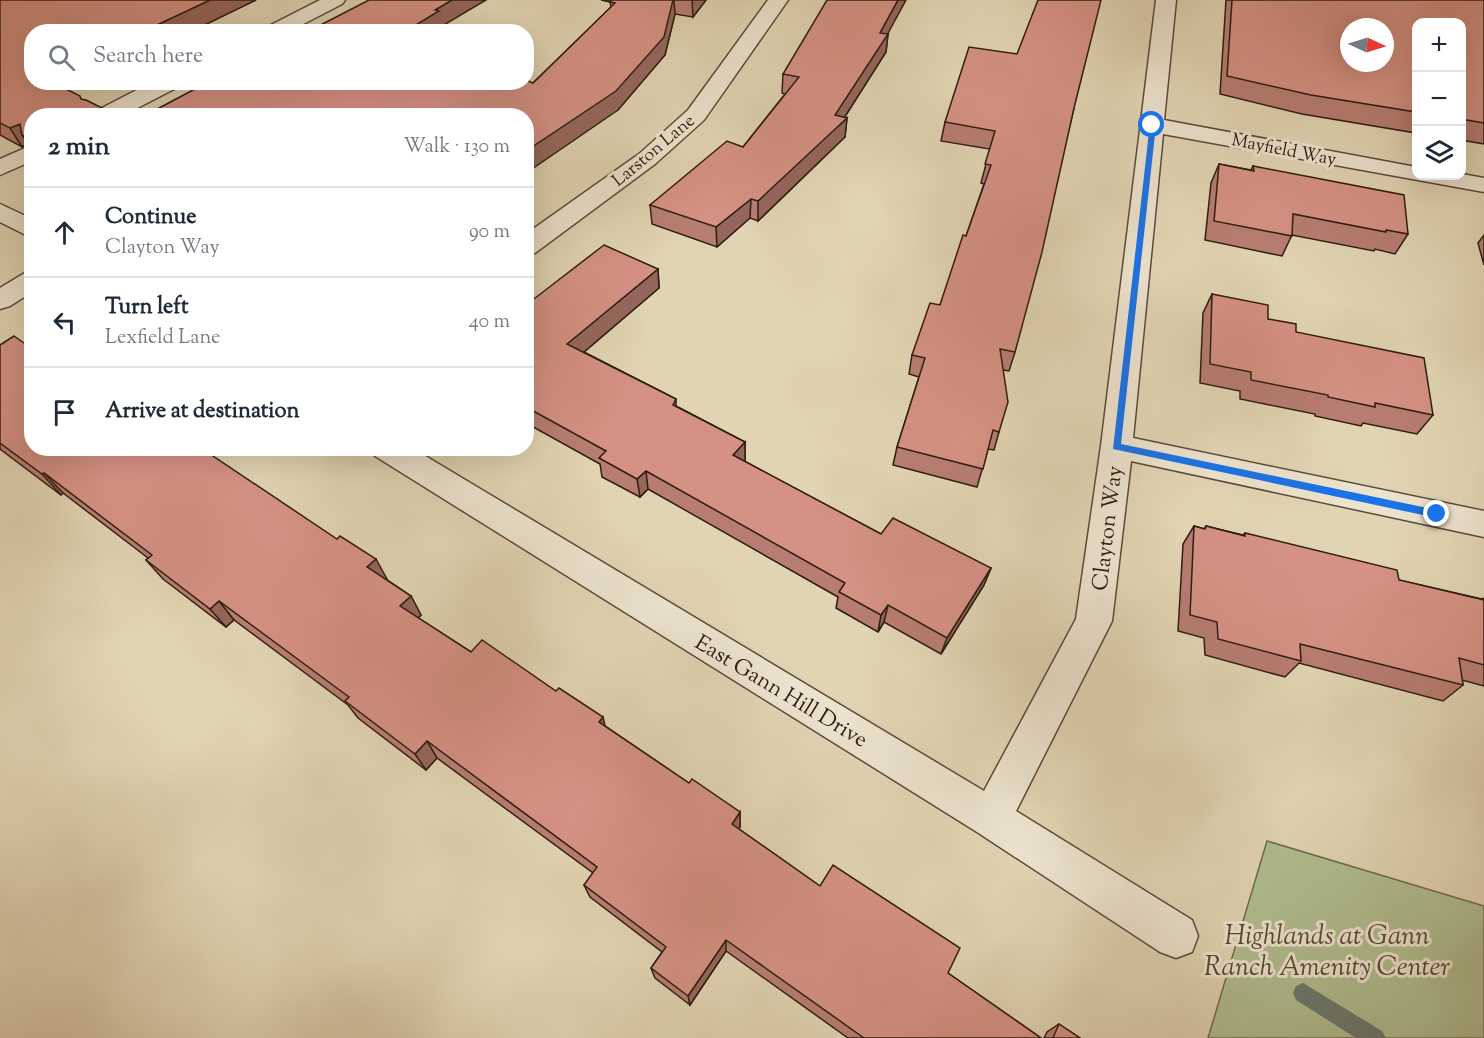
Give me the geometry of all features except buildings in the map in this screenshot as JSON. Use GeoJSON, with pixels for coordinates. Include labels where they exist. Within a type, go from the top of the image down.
{"type":"FeatureCollection","features":[{"type":"Feature","properties":{"kind":"street"},"geometry":{"type":"LineString","coordinates":[[288,24],[334,0]]}},
{"type":"Feature","properties":{"kind":"street","name":"Larston Lane"},"geometry":{"type":"LineString","coordinates":[[534,241],[647,159],[696,115],[778,0]]}},
{"type":"Feature","properties":{"kind":"street","name":"Clayton Way"},"geometry":{"type":"LineString","coordinates":[[991,818],[1094,621],[1117,446],[1166,0]]}},
{"type":"Feature","properties":{"kind":"street"},"geometry":{"type":"LineString","coordinates":[[120,108],[154,90]]}},
{"type":"Feature","properties":{"kind":"street","name":"Mayfield Way"},"geometry":{"type":"LineString","coordinates":[[1152,125],[1412,173]]}},
{"type":"Feature","properties":{"kind":"street"},"geometry":{"type":"LineString","coordinates":[[0,168],[24,156]]}},
{"type":"Feature","properties":{"kind":"street"},"geometry":{"type":"LineString","coordinates":[[1452,180],[1484,185]]}},
{"type":"Feature","properties":{"kind":"street"},"geometry":{"type":"LineString","coordinates":[[0,212],[24,226]]}},
{"type":"Feature","properties":{"kind":"street"},"geometry":{"type":"LineString","coordinates":[[0,300],[24,285]]}},
{"type":"Feature","properties":{"kind":"street"},"geometry":{"type":"LineString","coordinates":[[1117,446],[1484,524]]}},
{"type":"Feature","properties":{"kind":"street","name":"East Gann Hill Drive"},"geometry":{"type":"LineString","coordinates":[[399,456],[991,818],[1176,936]]}},
{"type":"Feature","properties":{"kind":"green space","name":"Highlands at Gann Ranch Amenity Center"},"geometry":{"type":"Polygon","coordinates":[[[1267,841],[1484,906],[1484,1038],[1208,1038],[1267,841]]]}},
{"type":"Feature","properties":{"kind":"waterway"},"geometry":{"type":"LineString","coordinates":[[1303,993],[1375,1038]]}},
{"type":"Feature","properties":{"kind":"route"},"geometry":{"type":"LineString","coordinates":[[1152,125],[1117,446],[1437,514]]}}]}
